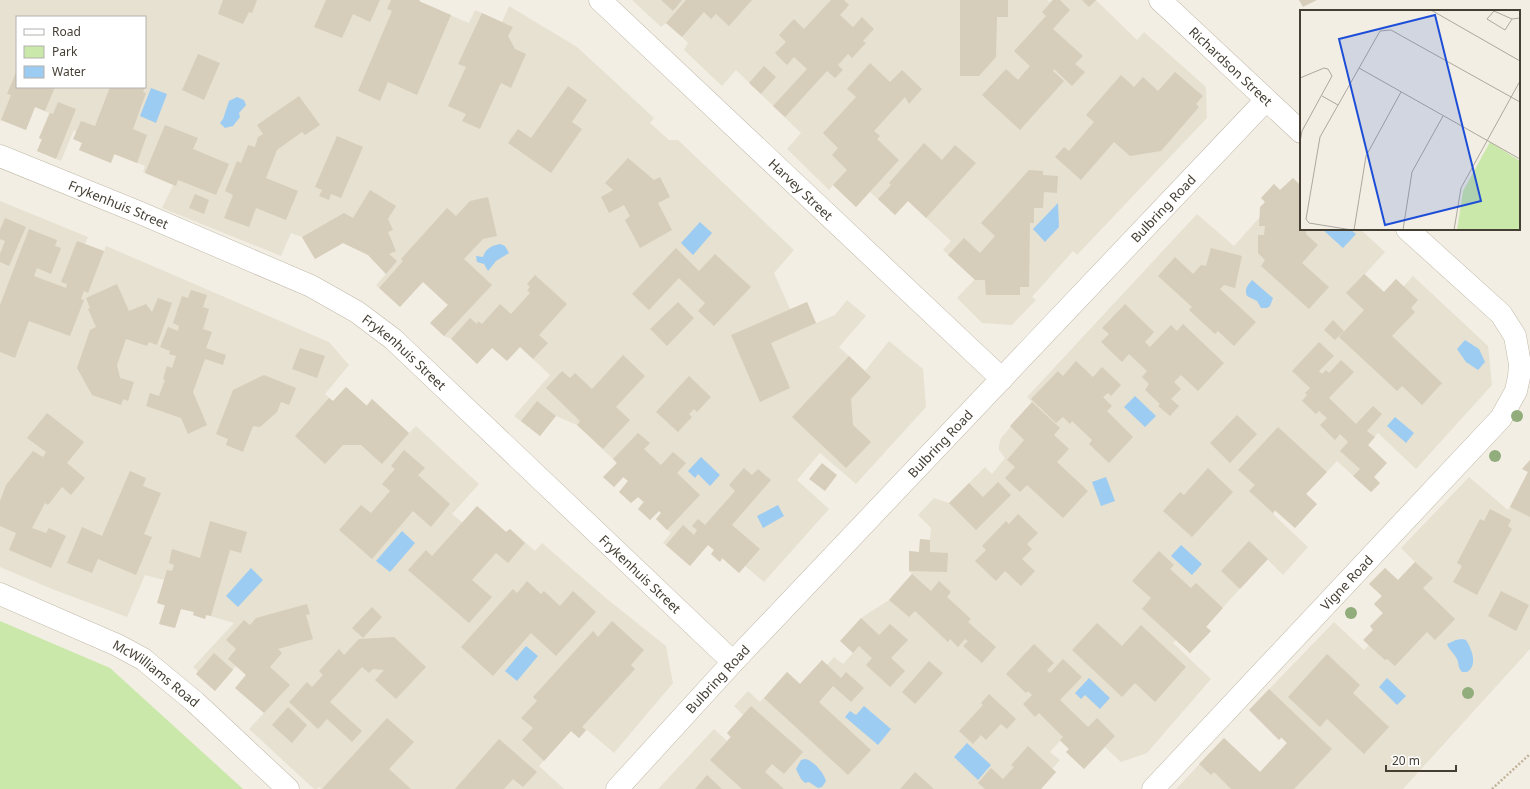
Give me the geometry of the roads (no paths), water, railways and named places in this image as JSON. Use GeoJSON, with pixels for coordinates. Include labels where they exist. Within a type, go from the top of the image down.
{"type":"FeatureCollection","features":[{"type":"Feature","properties":{"kind":"street","name":"Harvey Street"},"geometry":{"type":"LineString","coordinates":[[600,0],[1002,379]]}},
{"type":"Feature","properties":{"kind":"street","name":"Richardson Street"},"geometry":{"type":"LineString","coordinates":[[1160,0],[1300,131]]}},
{"type":"Feature","properties":{"kind":"street","name":"Bulbring Road"},"geometry":{"type":"LineString","coordinates":[[617,789],[733,662],[1266,100]]}},
{"type":"Feature","properties":{"kind":"street","name":"Frykenhuis Street"},"geometry":{"type":"LineString","coordinates":[[0,156],[138,212],[311,286],[357,312],[394,339],[733,662]]}},
{"type":"Feature","properties":{"kind":"street","name":"Vigne Road"},"geometry":{"type":"LineString","coordinates":[[1153,789],[1501,418],[1516,391],[1520,364],[1514,336],[1501,314],[1408,230]]}},
{"type":"Feature","properties":{"kind":"street","name":"McWilliams Road"},"geometry":{"type":"LineString","coordinates":[[0,594],[117,645],[143,659],[195,702],[288,789]]}},
{"type":"Feature","properties":{"kind":"water"},"geometry":{"type":"Polygon","coordinates":[[[151,88],[167,94],[156,123],[140,116],[151,88]]]}},
{"type":"Feature","properties":{"kind":"water"},"geometry":{"type":"Polygon","coordinates":[[[237,97],[244,100],[246,105],[239,113],[240,117],[233,126],[225,128],[220,123],[223,119],[229,101],[237,97]]]}},
{"type":"Feature","properties":{"kind":"water"},"geometry":{"type":"Polygon","coordinates":[[[1058,203],[1059,227],[1045,242],[1033,229],[1058,203]]]}},
{"type":"Feature","properties":{"kind":"water"},"geometry":{"type":"Polygon","coordinates":[[[700,222],[712,233],[693,255],[681,243],[700,222]]]}},
{"type":"Feature","properties":{"kind":"water"},"geometry":{"type":"Polygon","coordinates":[[[1323,230],[1351,230],[1356,234],[1343,248],[1323,230]]]}},
{"type":"Feature","properties":{"kind":"water"},"geometry":{"type":"Polygon","coordinates":[[[500,244],[505,246],[509,253],[496,261],[488,271],[484,264],[477,262],[476,256],[483,257],[489,248],[500,244]]]}},
{"type":"Feature","properties":{"kind":"water"},"geometry":{"type":"Polygon","coordinates":[[[1252,280],[1273,298],[1270,306],[1267,308],[1261,308],[1257,301],[1247,296],[1246,289],[1252,280]]]}},
{"type":"Feature","properties":{"kind":"water"},"geometry":{"type":"Polygon","coordinates":[[[1465,340],[1479,349],[1485,362],[1478,370],[1466,362],[1457,349],[1465,340]]]}},
{"type":"Feature","properties":{"kind":"water"},"geometry":{"type":"Polygon","coordinates":[[[1135,396],[1156,416],[1145,427],[1124,407],[1135,396]]]}},
{"type":"Feature","properties":{"kind":"water"},"geometry":{"type":"Polygon","coordinates":[[[1395,417],[1414,433],[1406,443],[1387,426],[1395,417]]]}},
{"type":"Feature","properties":{"kind":"water"},"geometry":{"type":"Polygon","coordinates":[[[701,457],[720,475],[710,486],[698,474],[695,478],[688,471],[701,457]]]}},
{"type":"Feature","properties":{"kind":"water"},"geometry":{"type":"Polygon","coordinates":[[[1106,477],[1115,501],[1101,506],[1092,482],[1106,477]]]}},
{"type":"Feature","properties":{"kind":"water"},"geometry":{"type":"Polygon","coordinates":[[[778,505],[784,516],[763,528],[757,516],[778,505]]]}},
{"type":"Feature","properties":{"kind":"water"},"geometry":{"type":"Polygon","coordinates":[[[402,531],[415,543],[390,572],[376,561],[402,531]]]}},
{"type":"Feature","properties":{"kind":"water"},"geometry":{"type":"Polygon","coordinates":[[[1181,545],[1202,564],[1192,575],[1171,556],[1181,545]]]}},
{"type":"Feature","properties":{"kind":"water"},"geometry":{"type":"Polygon","coordinates":[[[251,568],[263,580],[238,607],[226,596],[251,568]]]}},
{"type":"Feature","properties":{"kind":"water"},"geometry":{"type":"Polygon","coordinates":[[[1462,639],[1466,640],[1473,657],[1472,666],[1467,672],[1462,672],[1457,659],[1447,644],[1462,639]]]}},
{"type":"Feature","properties":{"kind":"water"},"geometry":{"type":"Polygon","coordinates":[[[526,646],[538,656],[517,681],[505,671],[526,646]]]}},
{"type":"Feature","properties":{"kind":"water"},"geometry":{"type":"Polygon","coordinates":[[[1089,678],[1110,698],[1100,709],[1085,695],[1081,699],[1075,693],[1089,678]]]}},
{"type":"Feature","properties":{"kind":"water"},"geometry":{"type":"Polygon","coordinates":[[[1387,678],[1406,696],[1397,705],[1379,687],[1387,678]]]}},
{"type":"Feature","properties":{"kind":"water"},"geometry":{"type":"Polygon","coordinates":[[[864,706],[891,729],[878,745],[845,717],[850,711],[856,715],[864,706]]]}},
{"type":"Feature","properties":{"kind":"water"},"geometry":{"type":"Polygon","coordinates":[[[967,743],[991,765],[978,780],[954,757],[967,743]]]}},
{"type":"Feature","properties":{"kind":"water"},"geometry":{"type":"Polygon","coordinates":[[[805,759],[815,764],[823,774],[826,781],[822,787],[818,788],[809,782],[805,783],[801,779],[796,769],[801,760],[805,759]]]}}]}
